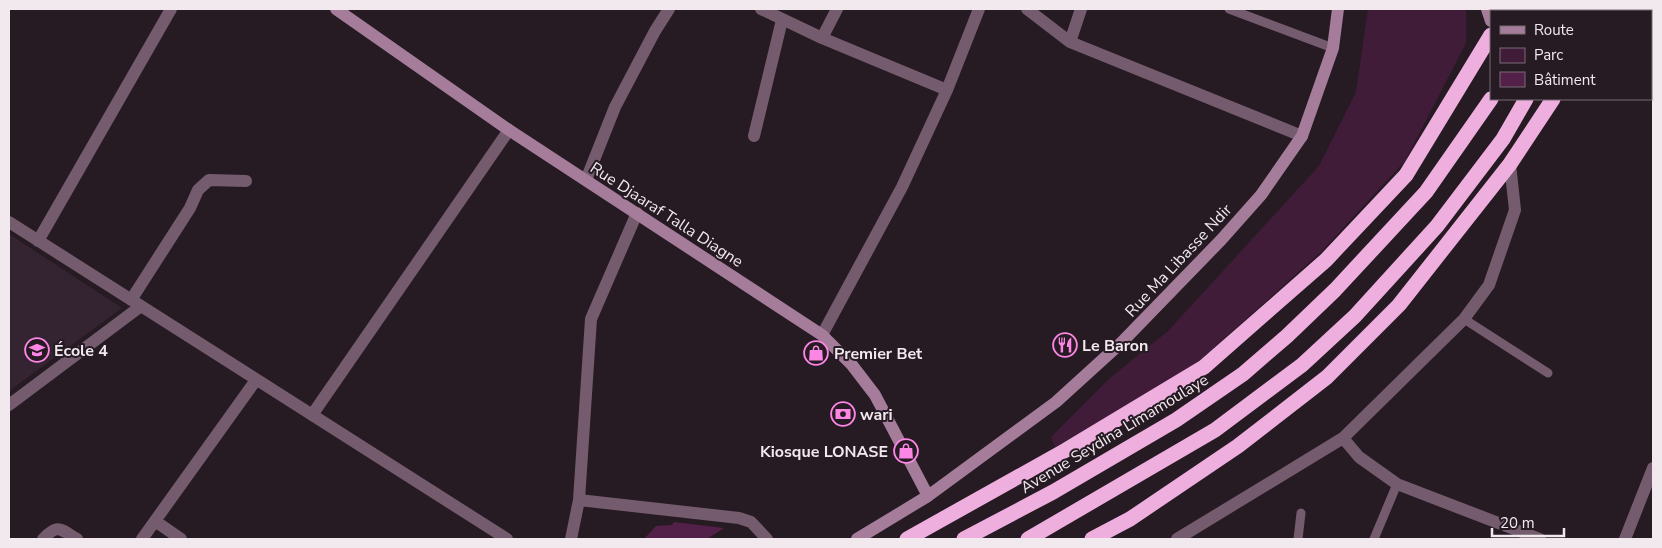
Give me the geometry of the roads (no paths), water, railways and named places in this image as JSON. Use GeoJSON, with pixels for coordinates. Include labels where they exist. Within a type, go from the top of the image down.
{"type":"FeatureCollection","features":[{"type":"Feature","properties":{"kind":"highway"},"geometry":{"type":"LineString","coordinates":[[907,539],[1066,450],[1204,368],[1326,260],[1406,174],[1490,37]]}},
{"type":"Feature","properties":{"kind":"highway","name":"Avenue Seydina Limamoulaye"},"geometry":{"type":"LineString","coordinates":[[964,539],[1053,492],[1176,420],[1243,374],[1288,336],[1335,290],[1426,192],[1490,100]]}},
{"type":"Feature","properties":{"kind":"highway"},"geometry":{"type":"LineString","coordinates":[[1028,539],[1215,430],[1302,365],[1355,316],[1437,226],[1503,139],[1525,100]]}},
{"type":"Feature","properties":{"kind":"highway"},"geometry":{"type":"LineString","coordinates":[[1092,539],[1130,519],[1238,446],[1327,377],[1399,305],[1510,164],[1552,100]]}},
{"type":"Feature","properties":{"kind":"street"},"geometry":{"type":"LineString","coordinates":[[38,241],[171,9]]}},
{"type":"Feature","properties":{"kind":"street"},"geometry":{"type":"LineString","coordinates":[[586,180],[615,107],[655,31],[669,9]]}},
{"type":"Feature","properties":{"kind":"street"},"geometry":{"type":"LineString","coordinates":[[761,9],[822,38],[947,90]]}},
{"type":"Feature","properties":{"kind":"street"},"geometry":{"type":"LineString","coordinates":[[822,38],[837,9]]}},
{"type":"Feature","properties":{"kind":"street"},"geometry":{"type":"LineString","coordinates":[[822,335],[902,187],[947,90],[979,9]]}},
{"type":"Feature","properties":{"kind":"street"},"geometry":{"type":"LineString","coordinates":[[1027,9],[1070,42],[1302,136]]}},
{"type":"Feature","properties":{"kind":"street"},"geometry":{"type":"LineString","coordinates":[[1070,42],[1081,9]]}},
{"type":"Feature","properties":{"kind":"street","name":"Rue Ma Libasse Ndir"},"geometry":{"type":"LineString","coordinates":[[857,539],[928,496],[1056,402],[1122,342],[1221,240],[1261,195],[1302,136],[1333,48],[1338,9]]}},
{"type":"Feature","properties":{"kind":"street","name":"Rue Djaaraf Talla Diagne"},"geometry":{"type":"LineString","coordinates":[[344,11],[509,130],[822,335],[852,365],[875,394],[928,496]]}},
{"type":"Feature","properties":{"kind":"street"},"geometry":{"type":"LineString","coordinates":[[754,136],[782,20]]}},
{"type":"Feature","properties":{"kind":"street"},"geometry":{"type":"LineString","coordinates":[[312,415],[509,130]]}},
{"type":"Feature","properties":{"kind":"street"},"geometry":{"type":"LineString","coordinates":[[1177,539],[1343,438],[1464,319],[1489,285],[1515,210],[1510,164]]}},
{"type":"Feature","properties":{"kind":"street"},"geometry":{"type":"LineString","coordinates":[[9,405],[136,303],[190,208],[198,190],[209,180],[246,181]]}},
{"type":"Feature","properties":{"kind":"street"},"geometry":{"type":"LineString","coordinates":[[571,539],[579,500],[591,319],[637,213]]}},
{"type":"Feature","properties":{"kind":"street"},"geometry":{"type":"LineString","coordinates":[[9,222],[507,539]]}},
{"type":"Feature","properties":{"kind":"street"},"geometry":{"type":"LineString","coordinates":[[142,539],[256,380]]}},
{"type":"Feature","properties":{"kind":"street"},"geometry":{"type":"LineString","coordinates":[[1343,438],[1359,457],[1397,484],[1540,539]]}},
{"type":"Feature","properties":{"kind":"street"},"geometry":{"type":"LineString","coordinates":[[1625,539],[1653,468]]}},
{"type":"Feature","properties":{"kind":"street"},"geometry":{"type":"LineString","coordinates":[[579,500],[739,518],[751,522],[767,539]]}},
{"type":"Feature","properties":{"kind":"street"},"geometry":{"type":"LineString","coordinates":[[155,521],[181,539]]}},
{"type":"Feature","properties":{"kind":"street"},"geometry":{"type":"LineString","coordinates":[[43,539],[56,528],[77,539]]}},
{"type":"Feature","properties":{"kind":"lane"},"geometry":{"type":"LineString","coordinates":[[1229,9],[1333,48]]}},
{"type":"Feature","properties":{"kind":"lane"},"geometry":{"type":"LineString","coordinates":[[1464,319],[1548,373]]}},
{"type":"Feature","properties":{"kind":"lane"},"geometry":{"type":"LineString","coordinates":[[1374,539],[1397,484]]}},
{"type":"Feature","properties":{"kind":"lane"},"geometry":{"type":"LineString","coordinates":[[1298,539],[1301,513]]}},
{"type":"Feature","properties":{"kind":"place","name":"Le Baron"},"geometry":{"type":"Point","coordinates":[1065,345]}},
{"type":"Feature","properties":{"kind":"place","name":"École 4"},"geometry":{"type":"Point","coordinates":[37,350]}},
{"type":"Feature","properties":{"kind":"place","name":"Premier Bet"},"geometry":{"type":"Point","coordinates":[816,353]}},
{"type":"Feature","properties":{"kind":"place","name":"wari"},"geometry":{"type":"Point","coordinates":[843,414]}},
{"type":"Feature","properties":{"kind":"place","name":"Kiosque LONASE"},"geometry":{"type":"Point","coordinates":[906,451]}}]}
